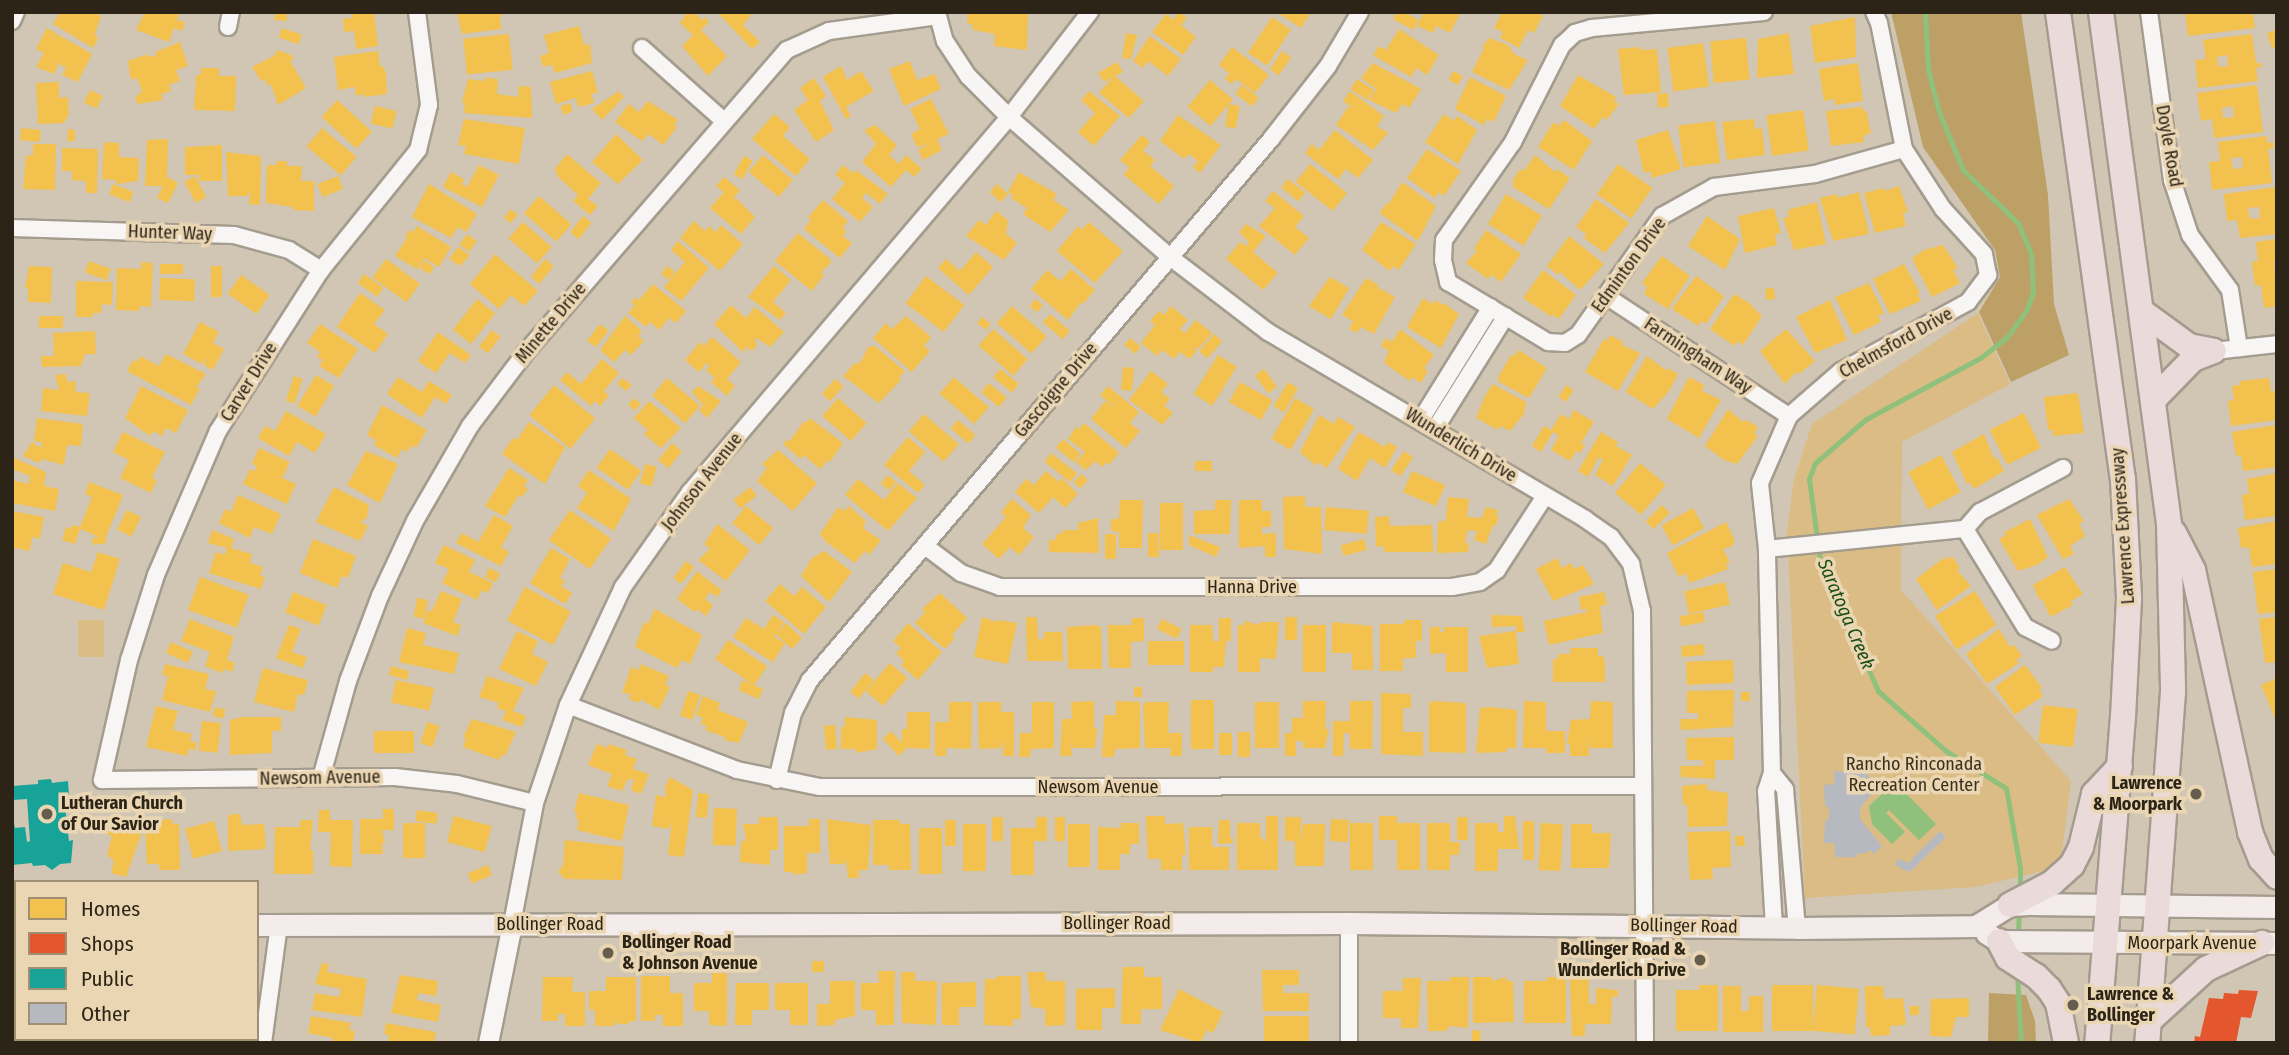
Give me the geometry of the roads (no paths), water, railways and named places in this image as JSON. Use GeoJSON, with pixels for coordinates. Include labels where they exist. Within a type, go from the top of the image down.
{"type":"FeatureCollection","features":[{"type":"Feature","properties":{"kind":"highway","name":"Lawrence Expressway"},"geometry":{"type":"LineString","coordinates":[[2058,12],[2123,479],[2129,600],[2120,766],[2097,1043]]}},
{"type":"Feature","properties":{"kind":"highway"},"geometry":{"type":"LineString","coordinates":[[2101,12],[2169,524],[2174,692],[2157,944],[2148,1032]]}},
{"type":"Feature","properties":{"kind":"highway"},"geometry":{"type":"LineString","coordinates":[[2141,311],[2189,346],[2214,351]]}},
{"type":"Feature","properties":{"kind":"highway"},"geometry":{"type":"LineString","coordinates":[[2154,399],[2193,359],[2214,351]]}},
{"type":"Feature","properties":{"kind":"highway"},"geometry":{"type":"LineString","coordinates":[[2169,524],[2193,570],[2249,832],[2261,859],[2277,877]]}},
{"type":"Feature","properties":{"kind":"highway"},"geometry":{"type":"LineString","coordinates":[[2023,901],[2052,883],[2072,864],[2081,847],[2094,794],[2120,766]]}},
{"type":"Feature","properties":{"kind":"highway"},"geometry":{"type":"LineString","coordinates":[[2148,1032],[2206,969],[2269,943]]}},
{"type":"Feature","properties":{"kind":"highway"},"geometry":{"type":"LineString","coordinates":[[2014,950],[2058,1003],[2066,1043]]}},
{"type":"Feature","properties":{"kind":"main road"},"geometry":{"type":"LineString","coordinates":[[2106,943],[2014,950],[1976,926],[2023,901],[2107,906]]}},
{"type":"Feature","properties":{"kind":"main road","name":"Moorpark Avenue"},"geometry":{"type":"LineString","coordinates":[[2107,906],[2277,907]]}},
{"type":"Feature","properties":{"kind":"main road","name":"Bollinger Road"},"geometry":{"type":"LineString","coordinates":[[259,925],[1349,923],[1774,928],[1976,926]]}},
{"type":"Feature","properties":{"kind":"main road","name":"Moorpark Avenue"},"geometry":{"type":"LineString","coordinates":[[2106,943],[2269,943]]}},
{"type":"Feature","properties":{"kind":"street"},"geometry":{"type":"LineString","coordinates":[[12,21],[16,12]]}},
{"type":"Feature","properties":{"kind":"street","name":"Carver Drive"},"geometry":{"type":"LineString","coordinates":[[102,780],[129,660],[167,551],[218,431],[321,270],[418,150],[429,105],[417,12]]}},
{"type":"Feature","properties":{"kind":"street","name":"Johnson Avenue"},"geometry":{"type":"LineString","coordinates":[[488,1043],[535,803],[568,705],[623,587],[690,492],[1009,117],[1090,12]]}},
{"type":"Feature","properties":{"kind":"street","name":"Gascoigne Drive"},"geometry":{"type":"LineString","coordinates":[[777,780],[793,713],[810,680],[1271,139],[1328,66],[1360,12]]}},
{"type":"Feature","properties":{"kind":"street"},"geometry":{"type":"LineString","coordinates":[[1427,425],[1491,307],[1448,282],[1443,260],[1444,240],[1513,142],[1562,45],[1574,33],[1592,28],[1765,12]]}},
{"type":"Feature","properties":{"kind":"street","name":"Chelmsford Drive"},"geometry":{"type":"LineString","coordinates":[[1774,928],[1766,792],[1772,774],[1767,549],[1760,483],[1790,416],[1841,371],[1968,302],[1987,275],[1984,254],[1943,209],[1904,149],[1879,23],[1874,12]]}},
{"type":"Feature","properties":{"kind":"street","name":"Doyle Road"},"geometry":{"type":"LineString","coordinates":[[2149,12],[2172,180],[2190,235],[2230,290],[2239,348]]}},
{"type":"Feature","properties":{"kind":"street","name":"Wunderlich Drive"},"geometry":{"type":"LineString","coordinates":[[937,14],[945,41],[968,76],[1009,117],[1171,257],[1268,332],[1545,495],[1611,537],[1631,564],[1642,611],[1645,1043]]}},
{"type":"Feature","properties":{"kind":"street","name":"Minette Drive"},"geometry":{"type":"LineString","coordinates":[[321,778],[348,681],[380,596],[415,521],[470,426],[526,352],[787,50],[828,31],[937,14]]}},
{"type":"Feature","properties":{"kind":"street"},"geometry":{"type":"LineString","coordinates":[[642,47],[724,121]]}},
{"type":"Feature","properties":{"kind":"street","name":"Edminton Drive"},"geometry":{"type":"LineString","coordinates":[[1491,307],[1548,342],[1565,343],[1578,335],[1662,216],[1714,187],[1815,174],[1904,149]]}},
{"type":"Feature","properties":{"kind":"street","name":"Hunter Way"},"geometry":{"type":"LineString","coordinates":[[12,228],[234,235],[289,250],[321,270]]}},
{"type":"Feature","properties":{"kind":"street","name":"Farmingham Way"},"geometry":{"type":"LineString","coordinates":[[1606,296],[1790,416]]}},
{"type":"Feature","properties":{"kind":"street"},"geometry":{"type":"LineString","coordinates":[[1427,425],[1506,316]]}},
{"type":"Feature","properties":{"kind":"street"},"geometry":{"type":"LineString","coordinates":[[2214,351],[2277,344]]}},
{"type":"Feature","properties":{"kind":"street"},"geometry":{"type":"LineString","coordinates":[[1767,549],[1965,529],[1980,512],[2063,468]]}},
{"type":"Feature","properties":{"kind":"street","name":"Hanna Drive"},"geometry":{"type":"LineString","coordinates":[[925,546],[961,573],[1000,587],[1452,587],[1479,582],[1497,570],[1545,495]]}},
{"type":"Feature","properties":{"kind":"street"},"geometry":{"type":"LineString","coordinates":[[1965,529],[2025,627],[2052,641]]}},
{"type":"Feature","properties":{"kind":"street","name":"Newsom Avenue"},"geometry":{"type":"LineString","coordinates":[[568,705],[737,770],[820,787],[1643,786]]}},
{"type":"Feature","properties":{"kind":"street","name":"Chelmsford Drive"},"geometry":{"type":"LineString","coordinates":[[1772,774],[1785,789],[1797,928]]}},
{"type":"Feature","properties":{"kind":"street","name":"Newsom Avenue"},"geometry":{"type":"LineString","coordinates":[[102,780],[408,778],[457,784],[535,803]]}},
{"type":"Feature","properties":{"kind":"street"},"geometry":{"type":"LineString","coordinates":[[1349,923],[1349,1043]]}},
{"type":"Feature","properties":{"kind":"street"},"geometry":{"type":"LineString","coordinates":[[263,1043],[279,925]]}},
{"type":"Feature","properties":{"kind":"waterway","name":"Saratoga Creek"},"geometry":{"type":"LineString","coordinates":[[1925,12],[1928,70],[1939,112],[1963,170],[2018,223],[2031,253],[2033,292],[2026,311],[2007,337],[1980,358],[1866,419],[1815,463],[1809,479],[1820,560],[1878,691],[1946,751],[2006,788],[2020,868],[2020,893]]}},
{"type":"Feature","properties":{"kind":"waterway","name":"Saratoga Creek"},"geometry":{"type":"LineString","coordinates":[[2018,935],[2019,910]]}},
{"type":"Feature","properties":{"kind":"waterway","name":"Saratoga Creek"},"geometry":{"type":"LineString","coordinates":[[2017,973],[2021,1043]]}},
{"type":"Feature","properties":{"kind":"place","name":"Lawrence & Moorpark"},"geometry":{"type":"Point","coordinates":[2196,794]}},
{"type":"Feature","properties":{"kind":"place","name":"Lutheran Church of Our Savior"},"geometry":{"type":"Point","coordinates":[47,814]}},
{"type":"Feature","properties":{"kind":"place","name":"Bollinger Road & Johnson Avenue"},"geometry":{"type":"Point","coordinates":[608,953]}},
{"type":"Feature","properties":{"kind":"place","name":"Bollinger Road & Wunderlich Drive"},"geometry":{"type":"Point","coordinates":[1700,960]}},
{"type":"Feature","properties":{"kind":"place","name":"Lawrence & Bollinger"},"geometry":{"type":"Point","coordinates":[2073,1005]}},
{"type":"Feature","properties":{"kind":"park label","name":"Rancho Rinconada Recreation Center"},"geometry":{"type":"Point","coordinates":[1914,775]}}]}
